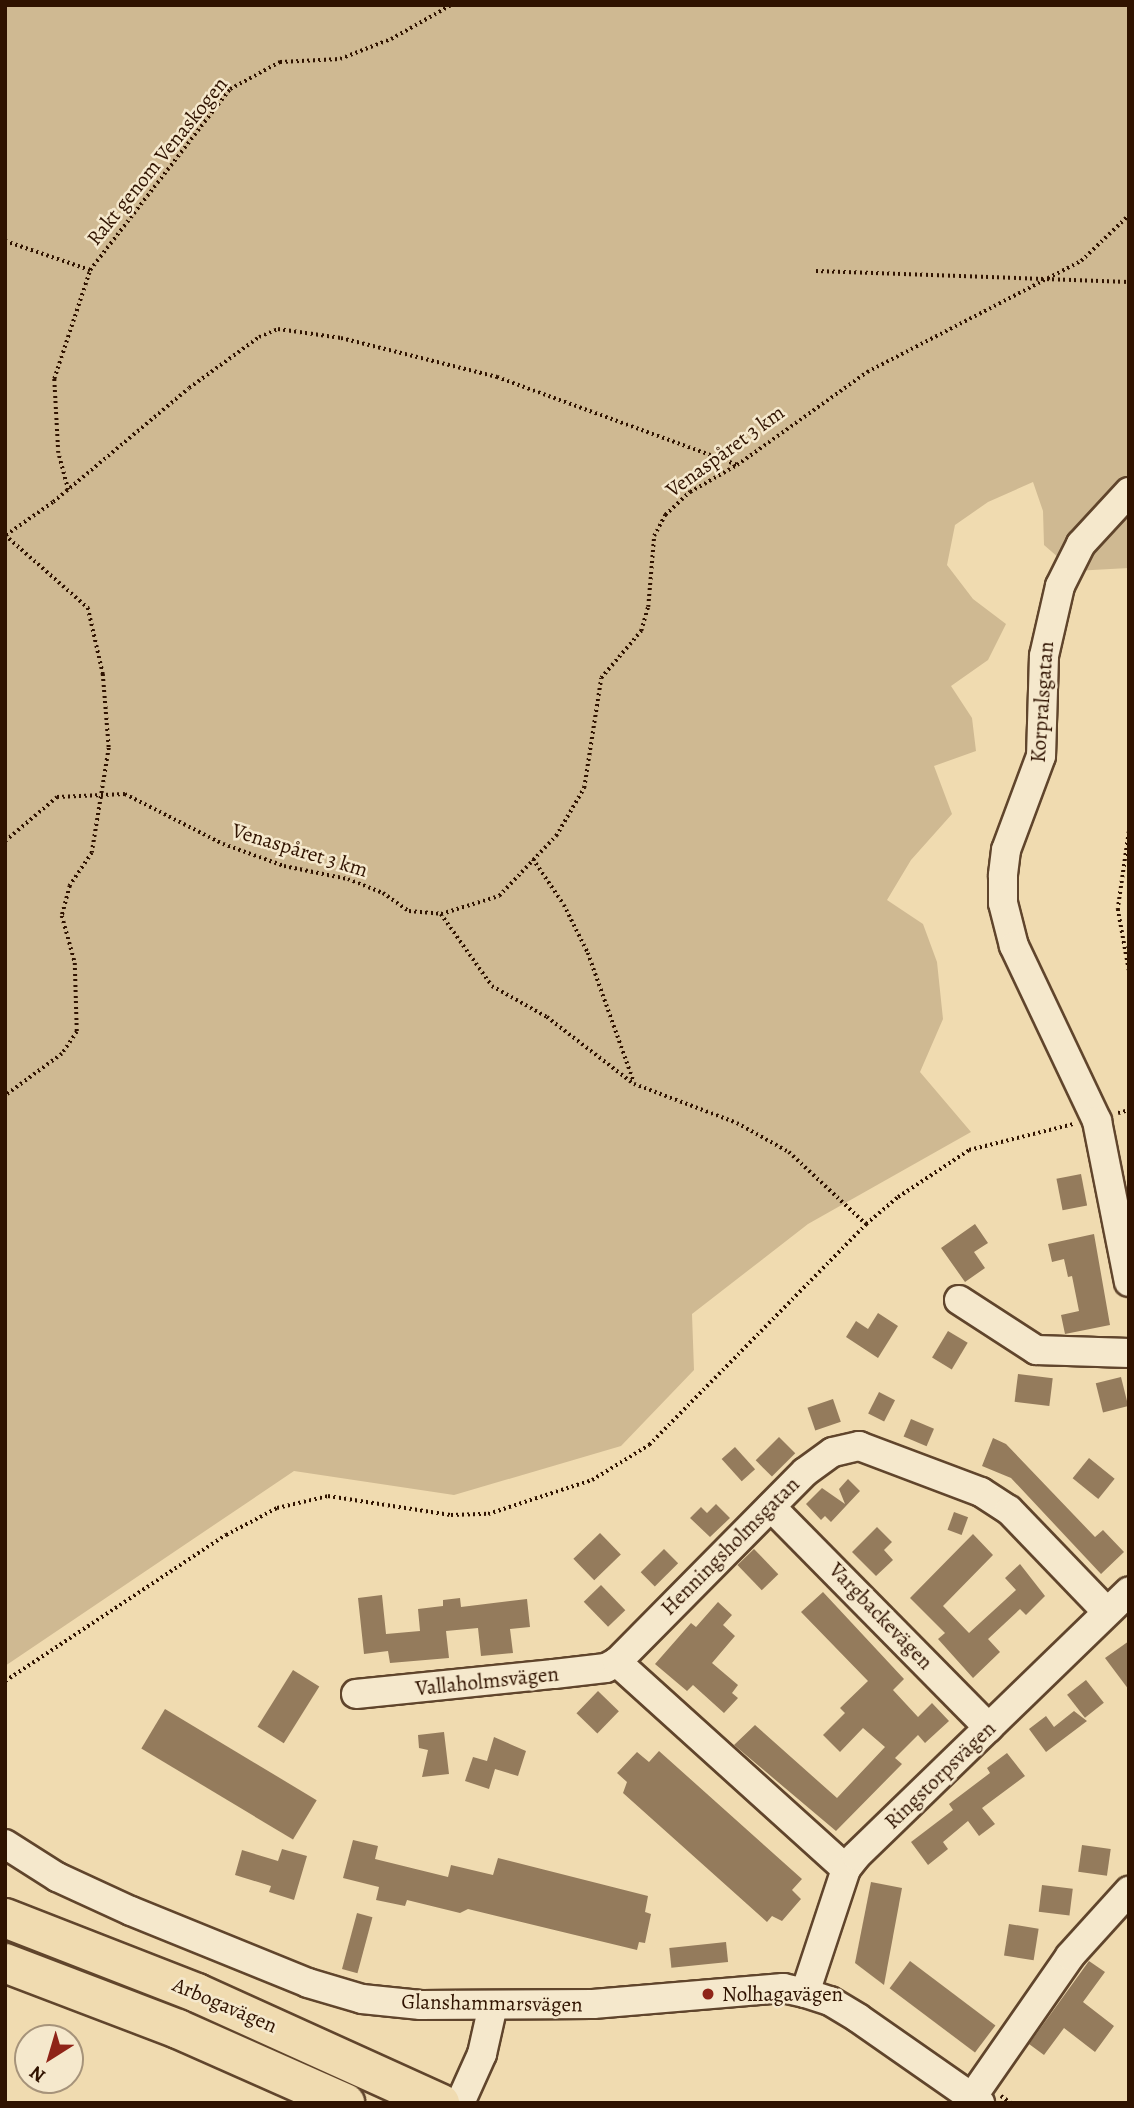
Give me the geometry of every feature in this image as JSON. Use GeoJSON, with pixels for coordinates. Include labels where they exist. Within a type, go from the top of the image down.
{"type":"FeatureCollection","features":[{"type":"Feature","properties":{"kind":"highway","name":"Arbogavägen"},"geometry":{"type":"LineString","coordinates":[[5,1918],[197,1993],[446,2102]]}},
{"type":"Feature","properties":{"kind":"highway","name":"Arbogavägen"},"geometry":{"type":"LineString","coordinates":[[5,1963],[178,2029],[345,2103]]}},
{"type":"Feature","properties":{"kind":"street","name":"Korpralsgatan"},"geometry":{"type":"LineString","coordinates":[[1129,492],[1081,544],[1060,586],[1044,656],[1041,757],[1006,850],[1003,876],[1003,903],[1014,946],[1090,1122],[1122,1217],[1129,1282]]}},
{"type":"Feature","properties":{"kind":"street"},"geometry":{"type":"LineString","coordinates":[[959,1300],[1036,1350],[1129,1353]]}},
{"type":"Feature","properties":{"kind":"street","name":"Henningsholmsgatan"},"geometry":{"type":"LineString","coordinates":[[617,1662],[805,1472],[834,1452],[848,1446],[874,1451],[965,1485],[1009,1510],[1107,1612]]}},
{"type":"Feature","properties":{"kind":"street","name":"Vargbackevägen"},"geometry":{"type":"LineString","coordinates":[[771,1507],[989,1727]]}},
{"type":"Feature","properties":{"kind":"street","name":"Ringstorpsvägen"},"geometry":{"type":"LineString","coordinates":[[805,1993],[846,1869],[1129,1591]]}},
{"type":"Feature","properties":{"kind":"street"},"geometry":{"type":"LineString","coordinates":[[617,1662],[846,1869]]}},
{"type":"Feature","properties":{"kind":"street","name":"Vallaholmsvägen"},"geometry":{"type":"LineString","coordinates":[[356,1694],[567,1673],[617,1662]]}},
{"type":"Feature","properties":{"kind":"street","name":"Glanshammarsvägen"},"geometry":{"type":"LineString","coordinates":[[5,1844],[91,1894],[308,1983],[390,2002],[593,2004],[783,1988],[805,1993],[830,2001],[858,2018],[973,2101]]}},
{"type":"Feature","properties":{"kind":"street"},"geometry":{"type":"LineString","coordinates":[[973,2101],[1070,1956],[1129,1891]]}},
{"type":"Feature","properties":{"kind":"street"},"geometry":{"type":"LineString","coordinates":[[446,2102],[482,2054],[493,2005]]}},
{"type":"Feature","properties":{"kind":"path","name":"Rakt genom Venaskogen"},"geometry":{"type":"LineString","coordinates":[[5,241],[90,270],[230,89],[279,62],[340,60],[391,38],[451,5]]}},
{"type":"Feature","properties":{"kind":"path","name":"Venaspåret 3 km"},"geometry":{"type":"LineString","coordinates":[[5,841],[57,797],[125,794],[223,844],[284,866],[348,879],[383,893],[409,911],[441,914],[499,897],[572,815],[584,789],[601,678],[641,631],[648,607],[654,536],[665,515],[690,492],[737,465],[803,414],[867,372],[1081,261],[1129,215]]}},
{"type":"Feature","properties":{"kind":"path"},"geometry":{"type":"LineString","coordinates":[[68,490],[58,453],[54,379],[90,270]]}},
{"type":"Feature","properties":{"kind":"path"},"geometry":{"type":"LineString","coordinates":[[816,271],[1129,282]]}},
{"type":"Feature","properties":{"kind":"path"},"geometry":{"type":"LineString","coordinates":[[5,1096],[62,1054],[77,1031],[75,963],[62,916],[70,886],[92,853],[109,748],[103,674],[88,608],[5,535],[68,490],[189,388],[259,337],[278,329],[341,338],[498,377],[737,465]]}},
{"type":"Feature","properties":{"kind":"path"},"geometry":{"type":"LineString","coordinates":[[1129,832],[1118,909],[1129,970]]}},
{"type":"Feature","properties":{"kind":"path"},"geometry":{"type":"LineString","coordinates":[[533,859],[564,905],[587,953],[634,1084]]}},
{"type":"Feature","properties":{"kind":"path"},"geometry":{"type":"LineString","coordinates":[[441,914],[492,986],[547,1017],[634,1084],[737,1123],[789,1152],[866,1224]]}},
{"type":"Feature","properties":{"kind":"path"},"geometry":{"type":"LineString","coordinates":[[5,1681],[226,1535],[277,1508],[328,1496],[451,1515],[488,1514],[592,1480],[649,1445],[866,1224],[952,1162],[976,1148],[1090,1122]]}},
{"type":"Feature","properties":{"kind":"shaded area"},"geometry":{"type":"Polygon","coordinates":[[[5,5],[1129,5],[1129,568],[1074,571],[1044,545],[1043,511],[1033,482],[988,502],[955,525],[947,565],[973,599],[1006,624],[988,660],[951,686],[972,718],[976,751],[934,766],[952,814],[911,860],[887,900],[923,924],[937,962],[943,1019],[920,1072],[971,1132],[808,1224],[692,1314],[694,1370],[621,1446],[454,1495],[294,1471],[5,1666],[5,5]]]}},
{"type":"Feature","properties":{"kind":"building"},"geometry":{"type":"Polygon","coordinates":[[[1081,1174],[1087,1205],[1063,1210],[1056,1179],[1081,1174]]]}},
{"type":"Feature","properties":{"kind":"building"},"geometry":{"type":"Polygon","coordinates":[[[975,1224],[988,1243],[974,1252],[985,1268],[965,1282],[941,1248],[975,1224]]]}},
{"type":"Feature","properties":{"kind":"building"},"geometry":{"type":"Polygon","coordinates":[[[1094,1234],[1110,1325],[1065,1334],[1061,1315],[1079,1311],[1072,1276],[1068,1277],[1064,1259],[1052,1262],[1048,1244],[1094,1234]]]}},
{"type":"Feature","properties":{"kind":"building"},"geometry":{"type":"Polygon","coordinates":[[[878,1313],[898,1326],[878,1358],[846,1337],[856,1321],[868,1329],[878,1313]]]}},
{"type":"Feature","properties":{"kind":"building"},"geometry":{"type":"Polygon","coordinates":[[[948,1331],[968,1343],[952,1369],[932,1358],[948,1331]]]}},
{"type":"Feature","properties":{"kind":"building"},"geometry":{"type":"Polygon","coordinates":[[[1018,1374],[1053,1378],[1049,1406],[1015,1402],[1018,1374]]]}},
{"type":"Feature","properties":{"kind":"building"},"geometry":{"type":"Polygon","coordinates":[[[1121,1377],[1128,1406],[1103,1412],[1096,1383],[1121,1377]]]}},
{"type":"Feature","properties":{"kind":"building"},"geometry":{"type":"Polygon","coordinates":[[[879,1392],[895,1400],[884,1422],[868,1413],[879,1392]]]}},
{"type":"Feature","properties":{"kind":"building"},"geometry":{"type":"Polygon","coordinates":[[[833,1399],[841,1422],[815,1430],[807,1408],[833,1399]]]}},
{"type":"Feature","properties":{"kind":"building"},"geometry":{"type":"Polygon","coordinates":[[[911,1419],[934,1429],[927,1446],[904,1436],[911,1419]]]}},
{"type":"Feature","properties":{"kind":"building"},"geometry":{"type":"Polygon","coordinates":[[[779,1437],[795,1453],[772,1477],[756,1460],[779,1437]]]}},
{"type":"Feature","properties":{"kind":"building"},"geometry":{"type":"Polygon","coordinates":[[[993,1438],[1006,1444],[1095,1537],[1103,1530],[1124,1552],[1101,1574],[1011,1478],[982,1466],[993,1438]]]}},
{"type":"Feature","properties":{"kind":"building"},"geometry":{"type":"Polygon","coordinates":[[[735,1447],[755,1469],[742,1481],[722,1459],[735,1447]]]}},
{"type":"Feature","properties":{"kind":"building"},"geometry":{"type":"Polygon","coordinates":[[[1089,1458],[1115,1479],[1098,1499],[1073,1478],[1089,1458]]]}},
{"type":"Feature","properties":{"kind":"building"},"geometry":{"type":"Polygon","coordinates":[[[848,1479],[860,1491],[831,1522],[825,1516],[821,1520],[806,1504],[822,1488],[845,1504],[839,1489],[848,1479]]]}},
{"type":"Feature","properties":{"kind":"building"},"geometry":{"type":"Polygon","coordinates":[[[716,1504],[730,1518],[710,1537],[690,1518],[701,1507],[707,1513],[716,1504]]]}},
{"type":"Feature","properties":{"kind":"building"},"geometry":{"type":"Polygon","coordinates":[[[954,1512],[968,1517],[962,1535],[948,1530],[954,1512]]]}},
{"type":"Feature","properties":{"kind":"building"},"geometry":{"type":"Polygon","coordinates":[[[877,1527],[892,1542],[884,1550],[893,1560],[876,1576],[852,1552],[877,1527]]]}},
{"type":"Feature","properties":{"kind":"building"},"geometry":{"type":"Polygon","coordinates":[[[600,1533],[621,1555],[594,1580],[573,1559],[600,1533]]]}},
{"type":"Feature","properties":{"kind":"building"},"geometry":{"type":"Polygon","coordinates":[[[973,1534],[993,1555],[943,1606],[969,1633],[1016,1590],[1005,1578],[1020,1564],[1045,1596],[1026,1615],[1020,1609],[988,1639],[1000,1652],[973,1678],[938,1639],[945,1633],[910,1598],[973,1534]]]}},
{"type":"Feature","properties":{"kind":"building"},"geometry":{"type":"Polygon","coordinates":[[[664,1549],[678,1563],[655,1586],[641,1572],[664,1549]]]}},
{"type":"Feature","properties":{"kind":"building"},"geometry":{"type":"Polygon","coordinates":[[[754,1549],[778,1574],[762,1590],[737,1565],[754,1549]]]}},
{"type":"Feature","properties":{"kind":"building"},"geometry":{"type":"Polygon","coordinates":[[[601,1585],[625,1610],[608,1627],[584,1602],[601,1585]]]}},
{"type":"Feature","properties":{"kind":"building"},"geometry":{"type":"Polygon","coordinates":[[[823,1592],[904,1679],[893,1690],[918,1717],[932,1703],[949,1721],[925,1743],[918,1735],[895,1758],[902,1764],[836,1831],[734,1745],[755,1725],[837,1798],[885,1747],[863,1728],[840,1752],[823,1735],[845,1713],[840,1708],[868,1681],[801,1612],[823,1592]]]}},
{"type":"Feature","properties":{"kind":"building"},"geometry":{"type":"Polygon","coordinates":[[[382,1595],[386,1634],[420,1631],[418,1609],[443,1606],[443,1600],[460,1598],[461,1607],[527,1599],[530,1627],[510,1629],[513,1653],[481,1656],[478,1628],[446,1631],[449,1658],[390,1663],[388,1651],[364,1654],[358,1598],[382,1595]]]}},
{"type":"Feature","properties":{"kind":"building"},"geometry":{"type":"Polygon","coordinates":[[[718,1602],[732,1615],[723,1625],[735,1636],[712,1663],[738,1685],[732,1693],[738,1698],[724,1713],[693,1685],[687,1691],[655,1664],[691,1623],[696,1627],[718,1602]]]}},
{"type":"Feature","properties":{"kind":"building"},"geometry":{"type":"Polygon","coordinates":[[[1129,1641],[1129,1690],[1105,1658],[1129,1641]]]}},
{"type":"Feature","properties":{"kind":"building"},"geometry":{"type":"Polygon","coordinates":[[[293,1670],[319,1686],[284,1743],[257,1727],[293,1670]]]}},
{"type":"Feature","properties":{"kind":"building"},"geometry":{"type":"Polygon","coordinates":[[[1086,1680],[1104,1703],[1085,1718],[1067,1695],[1086,1680]]]}},
{"type":"Feature","properties":{"kind":"building"},"geometry":{"type":"Polygon","coordinates":[[[598,1691],[619,1711],[597,1733],[576,1713],[598,1691]]]}},
{"type":"Feature","properties":{"kind":"building"},"geometry":{"type":"Polygon","coordinates":[[[165,1709],[317,1800],[293,1840],[141,1748],[165,1709]]]}},
{"type":"Feature","properties":{"kind":"building"},"geometry":{"type":"Polygon","coordinates":[[[1074,1711],[1087,1721],[1046,1752],[1029,1729],[1046,1716],[1054,1727],[1074,1711]]]}},
{"type":"Feature","properties":{"kind":"building"},"geometry":{"type":"Polygon","coordinates":[[[444,1732],[449,1774],[422,1777],[428,1750],[419,1748],[418,1735],[444,1732]]]}},
{"type":"Feature","properties":{"kind":"building"},"geometry":{"type":"Polygon","coordinates":[[[494,1737],[526,1751],[518,1776],[495,1769],[489,1789],[465,1781],[473,1757],[487,1761],[494,1737]]]}},
{"type":"Feature","properties":{"kind":"building"},"geometry":{"type":"Polygon","coordinates":[[[659,1751],[802,1879],[792,1890],[801,1899],[782,1921],[772,1916],[767,1922],[623,1793],[627,1782],[617,1773],[637,1752],[649,1762],[659,1751]]]}},
{"type":"Feature","properties":{"kind":"building"},"geometry":{"type":"Polygon","coordinates":[[[1007,1753],[1025,1776],[982,1808],[995,1824],[979,1836],[968,1821],[943,1842],[948,1849],[928,1865],[911,1842],[953,1810],[949,1804],[990,1773],[987,1768],[1007,1753]]]}},
{"type":"Feature","properties":{"kind":"building"},"geometry":{"type":"Polygon","coordinates":[[[353,1840],[378,1846],[375,1859],[448,1877],[451,1865],[493,1875],[498,1858],[648,1896],[645,1912],[651,1914],[645,1943],[639,1942],[637,1950],[468,1909],[460,1913],[407,1900],[405,1906],[376,1900],[379,1887],[343,1878],[353,1840]]]}},
{"type":"Feature","properties":{"kind":"building"},"geometry":{"type":"Polygon","coordinates":[[[1082,1845],[1111,1849],[1107,1876],[1078,1872],[1082,1845]]]}},
{"type":"Feature","properties":{"kind":"building"},"geometry":{"type":"Polygon","coordinates":[[[282,1849],[307,1856],[294,1900],[269,1892],[271,1886],[235,1875],[242,1850],[278,1861],[282,1849]]]}},
{"type":"Feature","properties":{"kind":"building"},"geometry":{"type":"Polygon","coordinates":[[[871,1882],[902,1888],[884,1985],[855,1963],[871,1882]]]}},
{"type":"Feature","properties":{"kind":"building"},"geometry":{"type":"Polygon","coordinates":[[[1042,1885],[1073,1889],[1069,1916],[1039,1912],[1042,1885]]]}},
{"type":"Feature","properties":{"kind":"building"},"geometry":{"type":"Polygon","coordinates":[[[357,1913],[372,1917],[357,1973],[342,1969],[357,1913]]]}},
{"type":"Feature","properties":{"kind":"building"},"geometry":{"type":"Polygon","coordinates":[[[1009,1924],[1039,1929],[1034,1960],[1004,1956],[1009,1924]]]}},
{"type":"Feature","properties":{"kind":"building"},"geometry":{"type":"Polygon","coordinates":[[[726,1942],[728,1962],[671,1968],[669,1948],[726,1942]]]}},
{"type":"Feature","properties":{"kind":"building"},"geometry":{"type":"Polygon","coordinates":[[[910,1961],[995,2025],[975,2053],[890,1988],[910,1961]]]}},
{"type":"Feature","properties":{"kind":"building"},"geometry":{"type":"Polygon","coordinates":[[[1089,1961],[1105,1972],[1083,2002],[1114,2026],[1095,2052],[1064,2028],[1044,2055],[1029,2044],[1089,1961]]]}},
{"type":"Feature","properties":{"kind":"place","name":"Nolhagavägen"},"geometry":{"type":"Point","coordinates":[708,1994]}}]}
